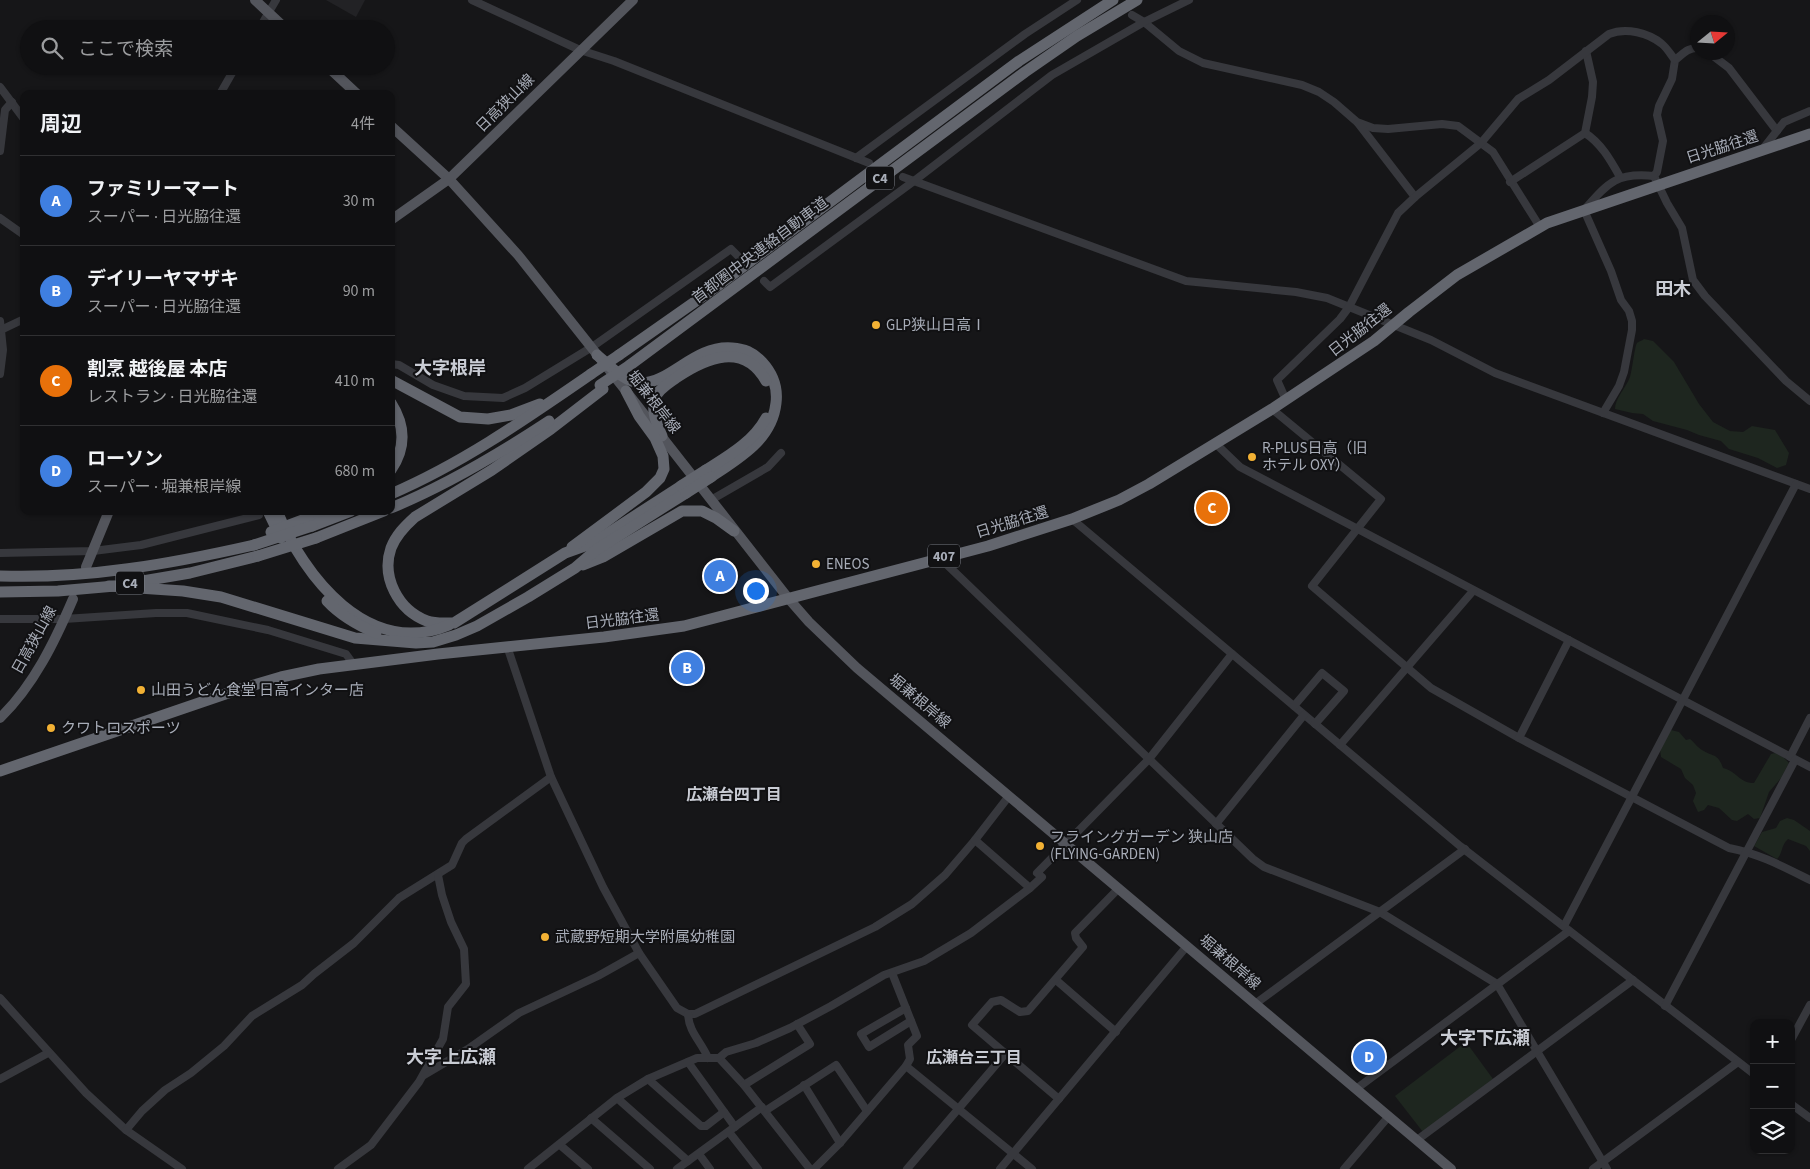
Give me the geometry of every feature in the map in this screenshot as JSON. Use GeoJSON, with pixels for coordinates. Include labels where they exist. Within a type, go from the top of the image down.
{"type":"FeatureCollection","features":[{"type":"Feature","properties":{"kind":"highway","name":"首都圏中央連絡自動車道"},"geometry":{"type":"LineString","coordinates":[[395,492],[464,458],[560,396],[716,287],[1018,61],[1113,0]]}},
{"type":"Feature","properties":{"kind":"highway","name":"首都圏中央連絡自動車道"},"geometry":{"type":"LineString","coordinates":[[601,387],[1025,72],[1077,36],[1137,0]]}},
{"type":"Feature","properties":{"kind":"highway","name":"日光脇往還"},"geometry":{"type":"LineString","coordinates":[[0,771],[281,677],[319,669],[507,646],[651,632],[714,619],[988,546],[1072,519],[1138,490],[1272,409],[1374,341],[1457,275],[1546,223],[1584,210],[1656,180],[1762,150],[1810,134]]}},
{"type":"Feature","properties":{"kind":"highway"},"geometry":{"type":"LineString","coordinates":[[594,351],[628,380],[639,383],[657,380],[697,355],[726,348],[742,349],[755,354],[774,378],[777,392],[775,411],[770,425],[762,437],[747,452],[708,473]]}},
{"type":"Feature","properties":{"kind":"highway"},"geometry":{"type":"LineString","coordinates":[[109,586],[183,591],[222,597],[355,638],[416,643],[433,642],[456,635],[528,597],[575,568],[596,550],[684,490],[739,449],[766,419],[770,396],[768,384],[761,371],[746,360],[732,356],[704,362],[685,372],[661,389],[655,397],[653,409],[655,421],[662,436]]}},
{"type":"Feature","properties":{"kind":"highway"},"geometry":{"type":"LineString","coordinates":[[395,382],[460,417],[488,419],[511,415],[560,396]]}},
{"type":"Feature","properties":{"kind":"highway"},"geometry":{"type":"LineString","coordinates":[[395,506],[433,489],[494,456],[601,387]]}},
{"type":"Feature","properties":{"kind":"highway"},"geometry":{"type":"LineString","coordinates":[[454,623],[427,621],[413,614],[402,604],[392,588],[388,571],[391,548],[398,534],[415,517],[500,465],[601,387]]}},
{"type":"Feature","properties":{"kind":"highway"},"geometry":{"type":"LineString","coordinates":[[279,515],[299,556],[312,575],[346,609],[369,622],[406,633],[434,631],[454,623],[565,553],[586,535],[646,492],[660,478],[664,469],[663,456],[655,438],[639,416],[626,391]]}},
{"type":"Feature","properties":{"kind":"highway"},"geometry":{"type":"LineString","coordinates":[[395,408],[399,415],[403,431],[398,458],[395,463]]}},
{"type":"Feature","properties":{"kind":"highway"},"geometry":{"type":"LineString","coordinates":[[565,553],[593,543],[684,490]]}},
{"type":"Feature","properties":{"kind":"highway"},"geometry":{"type":"LineString","coordinates":[[575,568],[603,557],[682,511],[702,511],[734,531]]}},
{"type":"Feature","properties":{"kind":"highway"},"geometry":{"type":"LineString","coordinates":[[270,515],[292,559],[304,576],[340,614],[361,627],[398,641]]}},
{"type":"Feature","properties":{"kind":"highway"},"geometry":{"type":"LineString","coordinates":[[310,522],[320,515]]}},
{"type":"Feature","properties":{"kind":"highway","name":"C4"},"geometry":{"type":"LineString","coordinates":[[0,576],[56,577],[131,570],[193,559],[254,542],[310,522],[336,515]]}},
{"type":"Feature","properties":{"kind":"highway","name":"C4"},"geometry":{"type":"LineString","coordinates":[[0,592],[58,591],[109,586],[190,573],[258,556],[316,538],[374,515]]}},
{"type":"Feature","properties":{"kind":"main road"},"geometry":{"type":"LineString","coordinates":[[255,0],[276,20]]}},
{"type":"Feature","properties":{"kind":"main road","name":"日高狭山線"},"geometry":{"type":"LineString","coordinates":[[395,217],[449,179],[633,0]]}},
{"type":"Feature","properties":{"kind":"main road"},"geometry":{"type":"LineString","coordinates":[[337,75],[353,90]]}},
{"type":"Feature","properties":{"kind":"main road","name":"堀兼根岸線"},"geometry":{"type":"LineString","coordinates":[[395,130],[449,179],[518,255],[662,436],[734,531],[809,622],[857,668],[1451,1169]]}},
{"type":"Feature","properties":{"kind":"main road"},"geometry":{"type":"LineString","coordinates":[[86,567],[107,515]]}},
{"type":"Feature","properties":{"kind":"main road","name":"日高狭山線"},"geometry":{"type":"LineString","coordinates":[[0,718],[20,695],[49,651],[73,598]]}},
{"type":"Feature","properties":{"kind":"street"},"geometry":{"type":"LineString","coordinates":[[264,20],[276,0]]}},
{"type":"Feature","properties":{"kind":"street"},"geometry":{"type":"LineString","coordinates":[[472,0],[580,50],[614,61],[869,163]]}},
{"type":"Feature","properties":{"kind":"street"},"geometry":{"type":"LineString","coordinates":[[856,158],[1017,40],[1077,0]]}},
{"type":"Feature","properties":{"kind":"street"},"geometry":{"type":"LineString","coordinates":[[764,281],[770,287],[914,181],[1052,75],[1144,22],[1188,0]]}},
{"type":"Feature","properties":{"kind":"street"},"geometry":{"type":"LineString","coordinates":[[1132,15],[1144,22],[1178,51],[1203,63],[1302,85],[1319,92],[1357,122],[1415,197]]}},
{"type":"Feature","properties":{"kind":"street"},"geometry":{"type":"LineString","coordinates":[[1286,400],[1277,380],[1325,334],[1349,307],[1398,213],[1481,144],[1518,100],[1549,80],[1609,34],[1615,32],[1650,35],[1664,46],[1675,60]]}},
{"type":"Feature","properties":{"kind":"street"},"geometry":{"type":"LineString","coordinates":[[1690,49],[1675,60],[1672,79],[1659,106],[1657,115],[1661,125],[1662,141],[1656,180],[1682,228],[1693,280],[1705,296],[1786,381],[1810,401]]}},
{"type":"Feature","properties":{"kind":"street"},"geometry":{"type":"LineString","coordinates":[[1510,182],[1585,133],[1593,82],[1586,51]]}},
{"type":"Feature","properties":{"kind":"street"},"geometry":{"type":"LineString","coordinates":[[1718,60],[1743,85],[1777,131]]}},
{"type":"Feature","properties":{"kind":"street"},"geometry":{"type":"LineString","coordinates":[[222,90],[231,75]]}},
{"type":"Feature","properties":{"kind":"street"},"geometry":{"type":"LineString","coordinates":[[0,87],[20,114]]}},
{"type":"Feature","properties":{"kind":"street"},"geometry":{"type":"LineString","coordinates":[[0,151],[5,110],[12,102]]}},
{"type":"Feature","properties":{"kind":"street"},"geometry":{"type":"LineString","coordinates":[[1762,150],[1784,122],[1810,111]]}},
{"type":"Feature","properties":{"kind":"street"},"geometry":{"type":"LineString","coordinates":[[1357,122],[1373,128],[1388,129],[1442,124],[1458,126],[1492,152],[1540,227]]}},
{"type":"Feature","properties":{"kind":"street"},"geometry":{"type":"LineString","coordinates":[[1585,133],[1609,157],[1620,177]]}},
{"type":"Feature","properties":{"kind":"street"},"geometry":{"type":"LineString","coordinates":[[1603,413],[1619,386],[1624,372],[1632,321],[1629,311],[1621,300],[1611,271],[1584,210],[1602,191],[1620,177],[1637,174],[1656,180]]}},
{"type":"Feature","properties":{"kind":"street"},"geometry":{"type":"LineString","coordinates":[[903,177],[1186,281],[1296,292],[1327,298],[1431,340],[1495,374],[1810,489]]}},
{"type":"Feature","properties":{"kind":"street"},"geometry":{"type":"LineString","coordinates":[[0,218],[20,232]]}},
{"type":"Feature","properties":{"kind":"street"},"geometry":{"type":"LineString","coordinates":[[395,365],[433,385],[464,396],[503,398],[594,351],[731,249],[738,256]]}},
{"type":"Feature","properties":{"kind":"street"},"geometry":{"type":"LineString","coordinates":[[1,330],[20,320]]}},
{"type":"Feature","properties":{"kind":"street"},"geometry":{"type":"LineString","coordinates":[[0,321],[3,350],[0,374]]}},
{"type":"Feature","properties":{"kind":"street"},"geometry":{"type":"LineString","coordinates":[[1272,409],[1381,500],[1312,586],[1431,688],[1519,738],[1729,848],[1768,858],[1810,880]]}},
{"type":"Feature","properties":{"kind":"street"},"geometry":{"type":"LineString","coordinates":[[1215,443],[1240,467],[1810,768]]}},
{"type":"Feature","properties":{"kind":"street"},"geometry":{"type":"LineString","coordinates":[[711,500],[752,478],[781,453]]}},
{"type":"Feature","properties":{"kind":"street"},"geometry":{"type":"LineString","coordinates":[[1356,1089],[1497,984],[1566,928],[1631,797],[1796,484]]}},
{"type":"Feature","properties":{"kind":"street"},"geometry":{"type":"LineString","coordinates":[[0,553],[93,551],[141,545],[259,515]]}},
{"type":"Feature","properties":{"kind":"street"},"geometry":{"type":"LineString","coordinates":[[1072,519],[1465,849],[1750,1071]]}},
{"type":"Feature","properties":{"kind":"street"},"geometry":{"type":"LineString","coordinates":[[939,558],[1252,859],[1264,867],[1380,912],[1497,984],[1607,1169]]}},
{"type":"Feature","properties":{"kind":"street"},"geometry":{"type":"LineString","coordinates":[[1340,745],[1473,591]]}},
{"type":"Feature","properties":{"kind":"street"},"geometry":{"type":"LineString","coordinates":[[0,619],[64,619],[186,613],[268,630],[346,654],[354,665]]}},
{"type":"Feature","properties":{"kind":"street"},"geometry":{"type":"LineString","coordinates":[[1519,738],[1569,640]]}},
{"type":"Feature","properties":{"kind":"street"},"geometry":{"type":"LineString","coordinates":[[507,646],[551,777],[603,887],[639,953],[677,1008],[688,1014],[695,1014],[875,927],[929,890],[945,875],[1009,796]]}},
{"type":"Feature","properties":{"kind":"street"},"geometry":{"type":"LineString","coordinates":[[529,1169],[591,1118],[648,1079],[696,1058],[719,1058],[726,1052],[756,1043],[797,1024],[884,975],[924,961],[972,933],[1042,877],[1037,873],[1149,759],[1232,654]]}},
{"type":"Feature","properties":{"kind":"street"},"geometry":{"type":"LineString","coordinates":[[1294,706],[1322,673],[1344,691],[1314,724]]}},
{"type":"Feature","properties":{"kind":"street"},"geometry":{"type":"LineString","coordinates":[[1216,824],[1304,715]]}},
{"type":"Feature","properties":{"kind":"street"},"geometry":{"type":"LineString","coordinates":[[1665,1006],[1747,852],[1810,718]]}},
{"type":"Feature","properties":{"kind":"street"},"geometry":{"type":"LineString","coordinates":[[126,1130],[142,1111],[165,1090],[224,1046],[252,1016],[302,985],[354,944],[399,898],[452,865],[462,843],[466,839],[551,777]]}},
{"type":"Feature","properties":{"kind":"street"},"geometry":{"type":"LineString","coordinates":[[975,840],[1030,888]]}},
{"type":"Feature","properties":{"kind":"street"},"geometry":{"type":"LineString","coordinates":[[1255,1004],[1465,849]]}},
{"type":"Feature","properties":{"kind":"street"},"geometry":{"type":"LineString","coordinates":[[338,1169],[371,1144],[422,1077],[443,1039],[448,1007],[466,984],[464,950],[451,922],[438,875]]}},
{"type":"Feature","properties":{"kind":"street"},"geometry":{"type":"LineString","coordinates":[[1058,1099],[972,1025],[992,1002],[1001,1000],[1020,1012],[1028,1011],[1083,947],[1076,938],[1075,932],[1118,888]]}},
{"type":"Feature","properties":{"kind":"street"},"geometry":{"type":"LineString","coordinates":[[1000,1169],[1187,946]]}},
{"type":"Feature","properties":{"kind":"street"},"geometry":{"type":"LineString","coordinates":[[422,1077],[519,1013],[598,976],[639,953]]}},
{"type":"Feature","properties":{"kind":"street"},"geometry":{"type":"LineString","coordinates":[[814,1169],[840,1142],[910,1059],[908,1045],[917,1036],[892,973]]}},
{"type":"Feature","properties":{"kind":"street"},"geometry":{"type":"LineString","coordinates":[[1056,980],[1116,1032]]}},
{"type":"Feature","properties":{"kind":"street"},"geometry":{"type":"LineString","coordinates":[[1417,1140],[1537,1049],[1633,980]]}},
{"type":"Feature","properties":{"kind":"street"},"geometry":{"type":"LineString","coordinates":[[0,998],[86,1093],[126,1130],[182,1169]]}},
{"type":"Feature","properties":{"kind":"street"},"geometry":{"type":"LineString","coordinates":[[1795,1033],[1810,1005]]}},
{"type":"Feature","properties":{"kind":"street"},"geometry":{"type":"LineString","coordinates":[[906,1008],[861,1034],[869,1047],[911,1021]]}},
{"type":"Feature","properties":{"kind":"street"},"geometry":{"type":"LineString","coordinates":[[688,1014],[688,1025],[705,1050],[708,1058]]}},
{"type":"Feature","properties":{"kind":"street"},"geometry":{"type":"LineString","coordinates":[[744,1085],[810,1044],[797,1024]]}},
{"type":"Feature","properties":{"kind":"street"},"geometry":{"type":"LineString","coordinates":[[0,1079],[48,1053]]}},
{"type":"Feature","properties":{"kind":"street"},"geometry":{"type":"LineString","coordinates":[[907,1169],[1006,1054]]}},
{"type":"Feature","properties":{"kind":"street"},"geometry":{"type":"LineString","coordinates":[[719,1058],[744,1085],[810,1169]]}},
{"type":"Feature","properties":{"kind":"street"},"geometry":{"type":"LineString","coordinates":[[688,1062],[724,1112],[732,1130],[758,1169]]}},
{"type":"Feature","properties":{"kind":"street"},"geometry":{"type":"LineString","coordinates":[[1593,1169],[1738,1062]]}},
{"type":"Feature","properties":{"kind":"street"},"geometry":{"type":"LineString","coordinates":[[677,1169],[763,1109],[836,1064],[867,1110]]}},
{"type":"Feature","properties":{"kind":"street"},"geometry":{"type":"LineString","coordinates":[[906,1066],[1032,1169]]}},
{"type":"Feature","properties":{"kind":"street"},"geometry":{"type":"LineString","coordinates":[[648,1079],[701,1126],[706,1126],[724,1112]]}},
{"type":"Feature","properties":{"kind":"street"},"geometry":{"type":"LineString","coordinates":[[804,1085],[840,1142]]}},
{"type":"Feature","properties":{"kind":"street"},"geometry":{"type":"LineString","coordinates":[[618,1098],[688,1161]]}},
{"type":"Feature","properties":{"kind":"street"},"geometry":{"type":"LineString","coordinates":[[1795,1107],[1810,1118]]}},
{"type":"Feature","properties":{"kind":"street"},"geometry":{"type":"LineString","coordinates":[[1344,1169],[1389,1116]]}},
{"type":"Feature","properties":{"kind":"street"},"geometry":{"type":"LineString","coordinates":[[591,1118],[650,1169]]}},
{"type":"Feature","properties":{"kind":"street"},"geometry":{"type":"LineString","coordinates":[[560,1145],[588,1169]]}},
{"type":"Feature","properties":{"kind":"street"},"geometry":{"type":"LineString","coordinates":[[699,1154],[710,1169]]}},
{"type":"Feature","properties":{"kind":"shaded area"},"geometry":{"type":"Polygon","coordinates":[[[326,0],[365,0],[356,17],[326,0]]]}},
{"type":"Feature","properties":{"kind":"shaded area"},"geometry":{"type":"Polygon","coordinates":[[[1644,339],[1653,341],[1674,362],[1699,404],[1713,422],[1730,431],[1743,432],[1752,426],[1775,430],[1789,453],[1786,465],[1777,468],[1758,458],[1729,449],[1721,441],[1653,421],[1643,414],[1615,409],[1615,405],[1630,377],[1636,345],[1644,339]]]}},
{"type":"Feature","properties":{"kind":"shaded area"},"geometry":{"type":"Polygon","coordinates":[[[1671,730],[1679,732],[1686,740],[1690,739],[1700,749],[1717,758],[1723,768],[1749,783],[1754,783],[1771,754],[1775,753],[1783,757],[1789,763],[1781,778],[1769,792],[1760,818],[1754,819],[1748,814],[1737,821],[1732,820],[1719,808],[1708,805],[1704,810],[1698,812],[1693,801],[1696,793],[1693,785],[1685,778],[1681,769],[1661,757],[1660,749],[1671,730]]]}},
{"type":"Feature","properties":{"kind":"shaded area"},"geometry":{"type":"Polygon","coordinates":[[[1787,818],[1794,820],[1810,831],[1810,851],[1806,846],[1788,839],[1777,859],[1754,846],[1762,832],[1776,828],[1780,821],[1787,818]]]}},
{"type":"Feature","properties":{"kind":"shaded area"},"geometry":{"type":"Polygon","coordinates":[[[1466,1042],[1493,1079],[1423,1132],[1395,1096],[1466,1042]]]}},
{"type":"Feature","properties":{"kind":"place","name":"GLP狭山日高Ⅰ"},"geometry":{"type":"Point","coordinates":[876,325]}},
{"type":"Feature","properties":{"kind":"place","name":"R-PLUS日高（旧 ホテル OXY）"},"geometry":{"type":"Point","coordinates":[1252,457]}},
{"type":"Feature","properties":{"kind":"place","name":"割烹 越後屋 本店"},"geometry":{"type":"Point","coordinates":[1212,508]}},
{"type":"Feature","properties":{"kind":"place","name":"ENEOS"},"geometry":{"type":"Point","coordinates":[816,564]}},
{"type":"Feature","properties":{"kind":"place","name":"ファミリーマート"},"geometry":{"type":"Point","coordinates":[720,576]}},
{"type":"Feature","properties":{"kind":"place","name":"デイリーヤマザキ"},"geometry":{"type":"Point","coordinates":[687,668]}},
{"type":"Feature","properties":{"kind":"place","name":"山田うどん食堂 日高インター店"},"geometry":{"type":"Point","coordinates":[141,690]}},
{"type":"Feature","properties":{"kind":"place","name":"クワトロスポーツ"},"geometry":{"type":"Point","coordinates":[51,728]}},
{"type":"Feature","properties":{"kind":"place","name":"フライングガーデン 狭山店 (FLYING-GARDEN)"},"geometry":{"type":"Point","coordinates":[1040,846]}},
{"type":"Feature","properties":{"kind":"place","name":"武蔵野短期大学附属幼稚園"},"geometry":{"type":"Point","coordinates":[545,937]}},
{"type":"Feature","properties":{"kind":"place","name":"ローソン"},"geometry":{"type":"Point","coordinates":[1369,1057]}},
{"type":"Feature","properties":{"kind":"district","name":"田木"},"geometry":{"type":"Point","coordinates":[1673,289]}},
{"type":"Feature","properties":{"kind":"district","name":"大字根岸"},"geometry":{"type":"Point","coordinates":[450,368]}},
{"type":"Feature","properties":{"kind":"district","name":"広瀬台四丁目"},"geometry":{"type":"Point","coordinates":[734,794]}},
{"type":"Feature","properties":{"kind":"district","name":"大字下広瀬"},"geometry":{"type":"Point","coordinates":[1485,1038]}},
{"type":"Feature","properties":{"kind":"district","name":"大字上広瀬"},"geometry":{"type":"Point","coordinates":[451,1057]}},
{"type":"Feature","properties":{"kind":"district","name":"広瀬台三丁目"},"geometry":{"type":"Point","coordinates":[974,1057]}}]}
